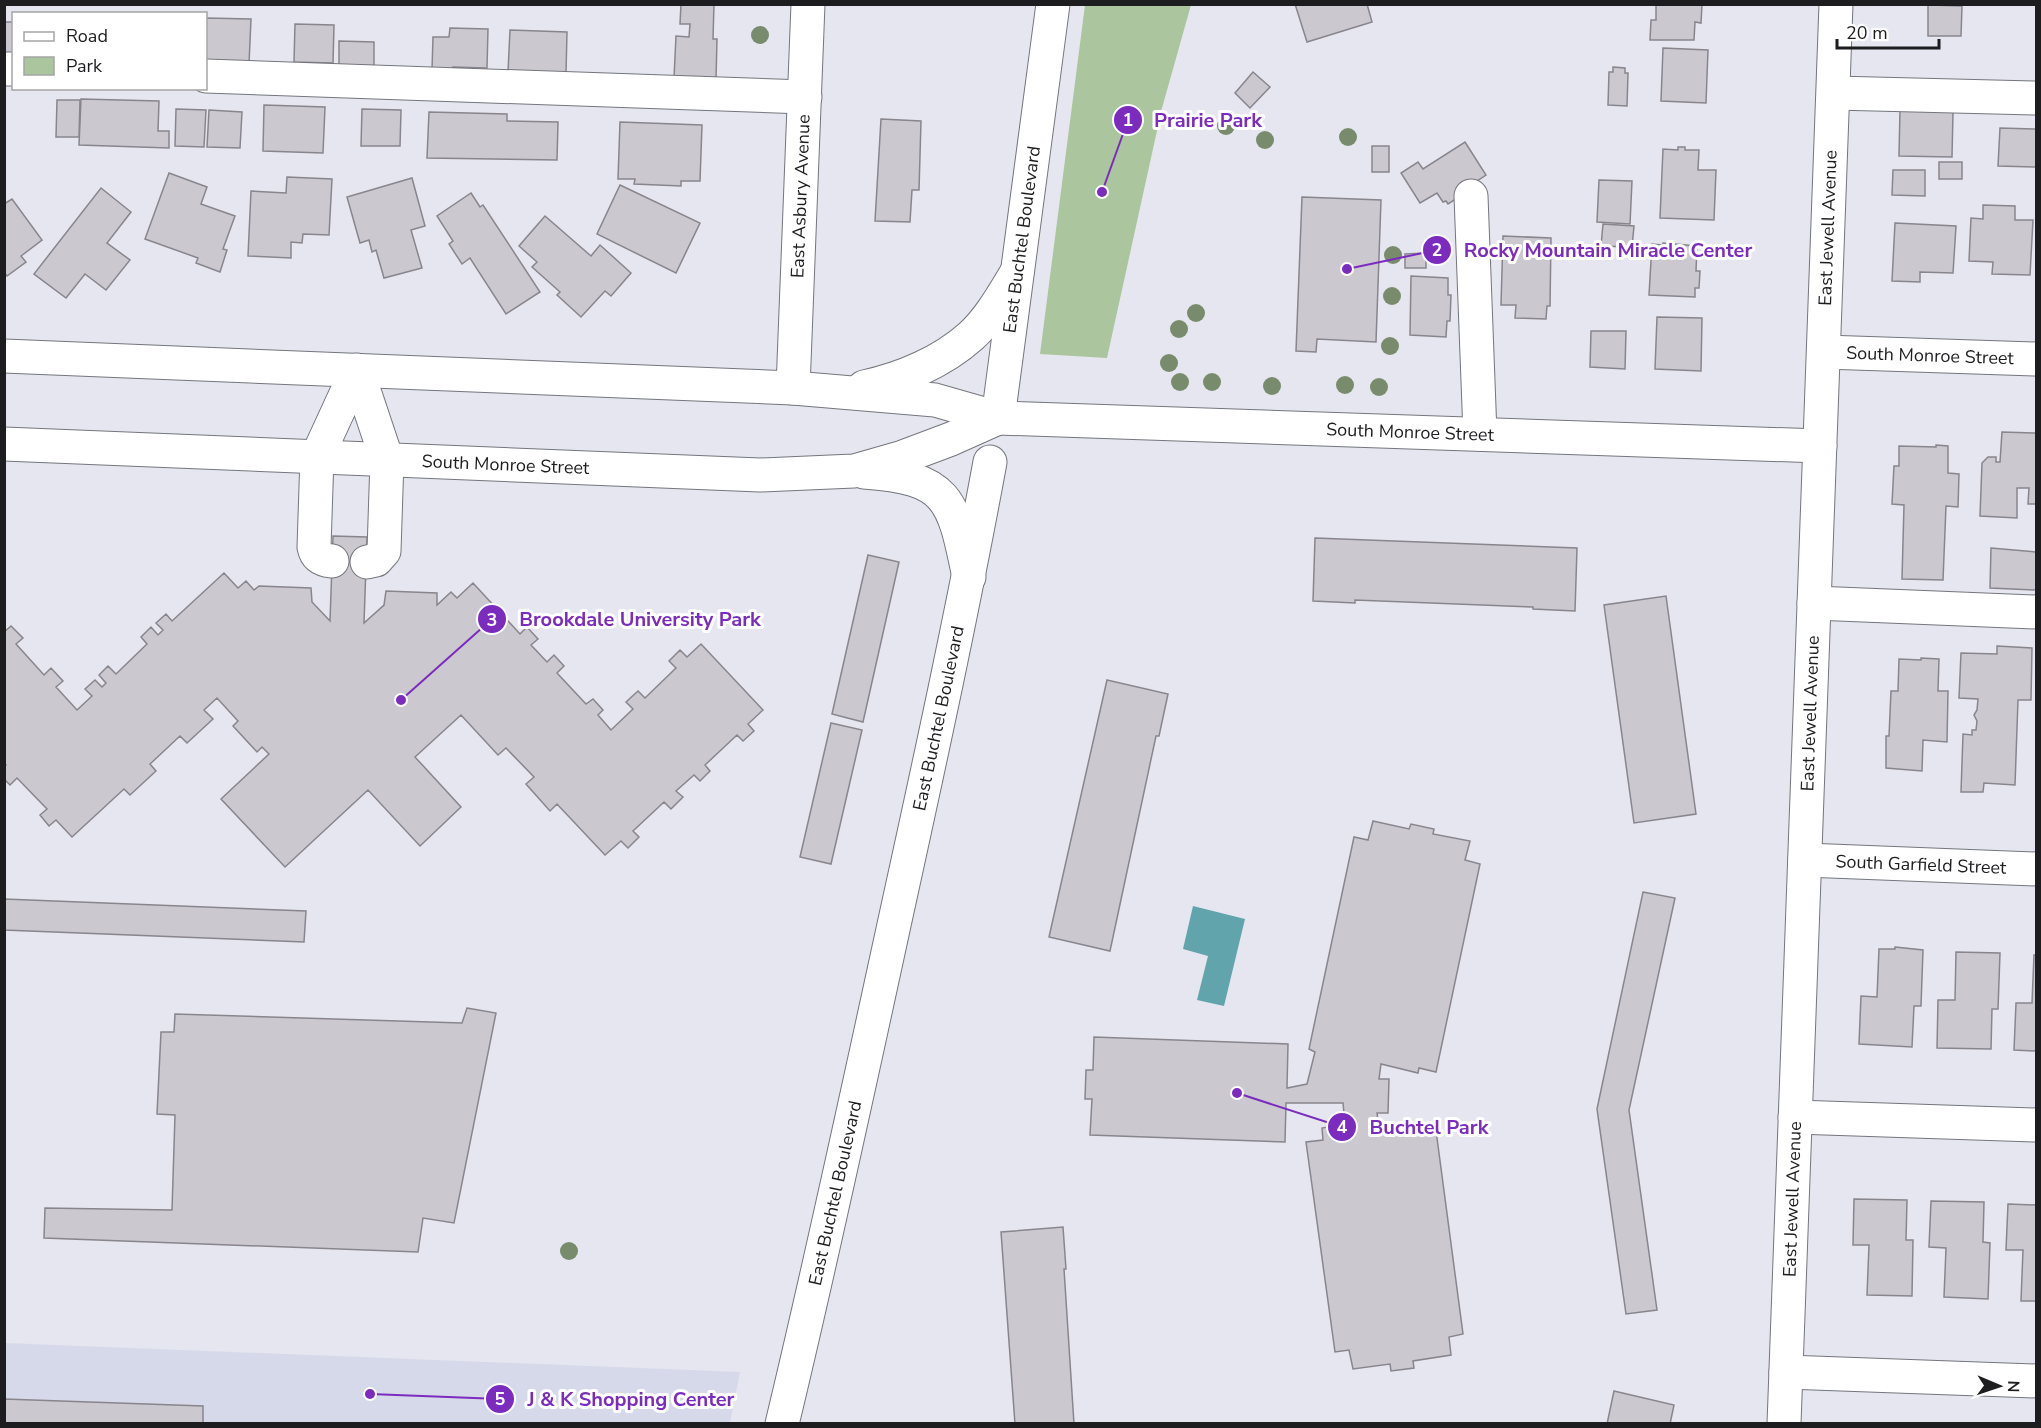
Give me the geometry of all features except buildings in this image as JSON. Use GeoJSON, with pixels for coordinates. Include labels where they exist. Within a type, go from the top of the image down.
{"type":"FeatureCollection","features":[{"type":"Feature","properties":{"kind":"street","name":"East Asbury Avenue"},"geometry":{"type":"LineString","coordinates":[[793,388],[808,4]]}},
{"type":"Feature","properties":{"kind":"street","name":"East Buchtel Boulevard"},"geometry":{"type":"LineString","coordinates":[[782,1424],[890,946],[969,577],[998,418],[1053,4]]}},
{"type":"Feature","properties":{"kind":"street","name":"East Jewell Avenue"},"geometry":{"type":"LineString","coordinates":[[1785,1424],[1836,4]]}},
{"type":"Feature","properties":{"kind":"street"},"geometry":{"type":"LineString","coordinates":[[207,76],[805,97]]}},
{"type":"Feature","properties":{"kind":"street"},"geometry":{"type":"LineString","coordinates":[[1834,93],[2037,98]]}},
{"type":"Feature","properties":{"kind":"street"},"geometry":{"type":"LineString","coordinates":[[1471,196],[1480,434]]}},
{"type":"Feature","properties":{"kind":"street"},"geometry":{"type":"LineString","coordinates":[[840,392],[882,383],[905,375],[944,356],[972,335],[1002,297],[1017,272]]}},
{"type":"Feature","properties":{"kind":"street","name":"South Monroe Street"},"geometry":{"type":"LineString","coordinates":[[1824,352],[2037,360]]}},
{"type":"Feature","properties":{"kind":"street","name":"South Monroe Street"},"geometry":{"type":"LineString","coordinates":[[4,356],[793,388],[935,400],[998,418],[1820,446]]}},
{"type":"Feature","properties":{"kind":"street"},"geometry":{"type":"LineString","coordinates":[[332,561],[320,558],[315,553],[314,547],[316,457],[357,370]]}},
{"type":"Feature","properties":{"kind":"street"},"geometry":{"type":"LineString","coordinates":[[357,370],[387,460],[384,551],[376,560],[367,562]]}},
{"type":"Feature","properties":{"kind":"street","name":"South Monroe Street"},"geometry":{"type":"LineString","coordinates":[[4,444],[760,475],[854,471],[941,443],[998,418]]}},
{"type":"Feature","properties":{"kind":"street"},"geometry":{"type":"LineString","coordinates":[[854,471],[911,479],[934,488],[954,516],[969,577]]}},
{"type":"Feature","properties":{"kind":"street"},"geometry":{"type":"LineString","coordinates":[[1814,603],[2037,612]]}},
{"type":"Feature","properties":{"kind":"street","name":"South Garfield Street"},"geometry":{"type":"LineString","coordinates":[[1805,860],[2037,869]]}},
{"type":"Feature","properties":{"kind":"street"},"geometry":{"type":"LineString","coordinates":[[1795,1117],[2037,1125]]}},
{"type":"Feature","properties":{"kind":"street"},"geometry":{"type":"LineString","coordinates":[[1786,1372],[2037,1381]]}},
{"type":"Feature","properties":{"kind":"shaded area"},"geometry":{"type":"Polygon","coordinates":[[[5,1343],[740,1372],[730,1423],[5,1424],[5,1343]]]}},
{"type":"Feature","properties":{"kind":"green space"},"geometry":{"type":"Polygon","coordinates":[[[1085,5],[1191,5],[1162,108],[1107,358],[1040,354],[1085,5]]]}},
{"type":"Feature","properties":{"kind":"water"},"geometry":{"type":"Polygon","coordinates":[[[1193,906],[1245,919],[1224,1006],[1197,1000],[1208,956],[1183,949],[1193,906]]]}},
{"type":"Feature","properties":{"kind":"place","name":"Prairie Park"},"geometry":{"type":"Point","coordinates":[1102,192]}},
{"type":"Feature","properties":{"kind":"place","name":"Rocky Mountain Miracle Center"},"geometry":{"type":"Point","coordinates":[1347,269]}},
{"type":"Feature","properties":{"kind":"place","name":"Brookdale University Park"},"geometry":{"type":"Point","coordinates":[401,700]}},
{"type":"Feature","properties":{"kind":"place","name":"Buchtel Park"},"geometry":{"type":"Point","coordinates":[1237,1093]}},
{"type":"Feature","properties":{"kind":"place","name":"J & K Shopping Center"},"geometry":{"type":"Point","coordinates":[370,1394]}}]}
